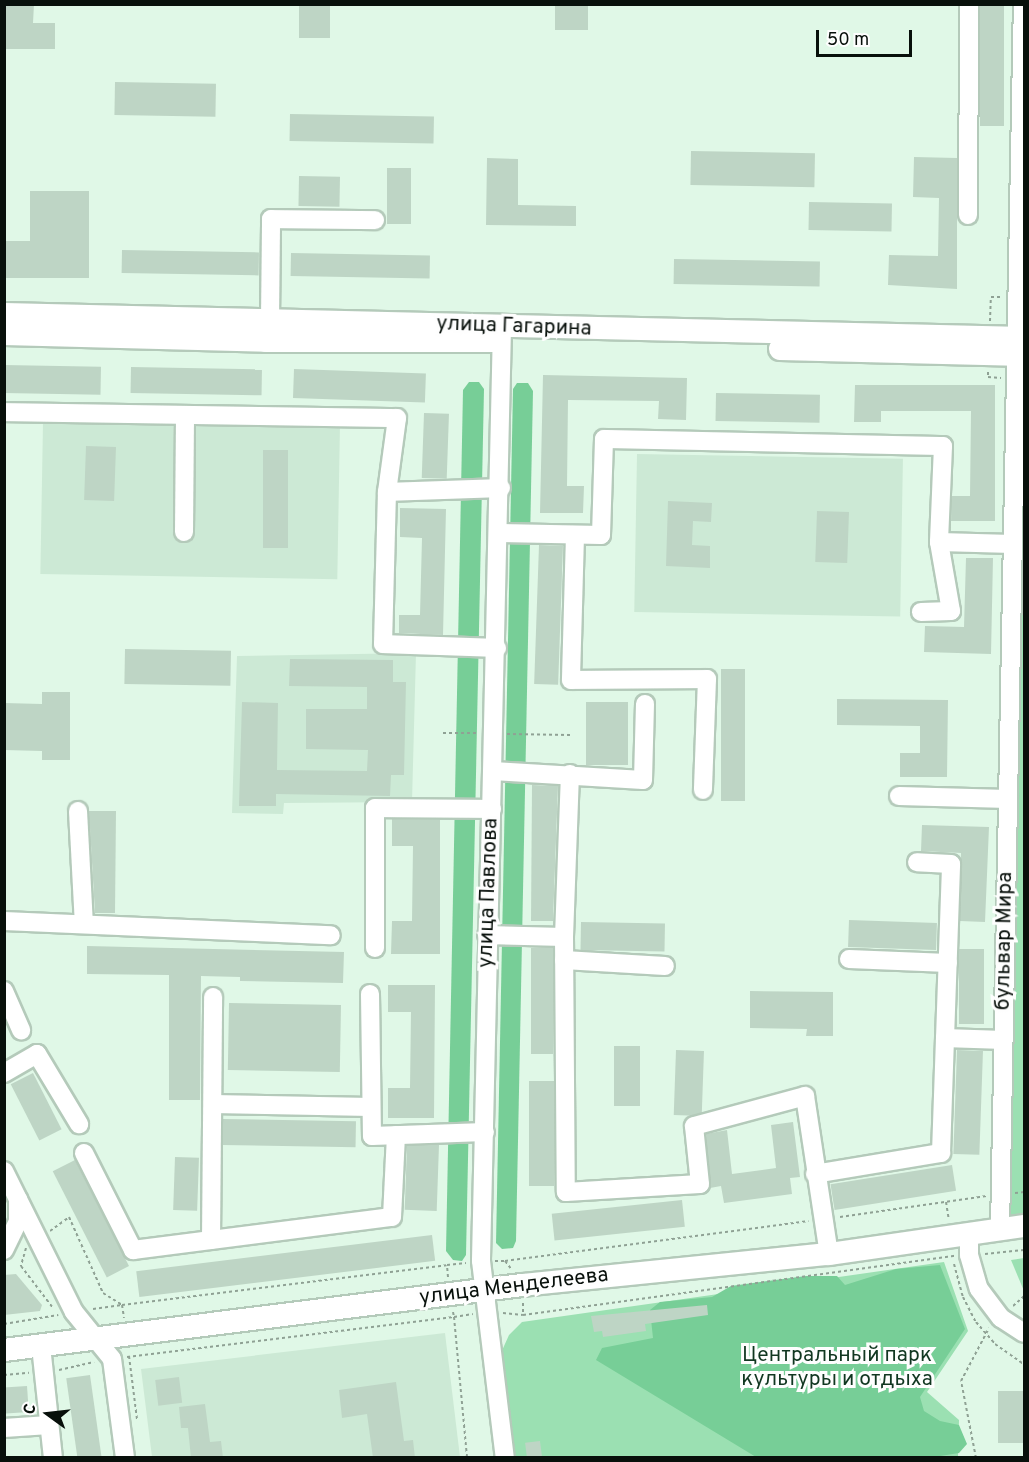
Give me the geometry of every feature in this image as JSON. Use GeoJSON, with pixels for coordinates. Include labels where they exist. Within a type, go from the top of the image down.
{"type":"FeatureCollection","features":[{"type":"Feature","properties":{"kind":"main road","name":"улица Гагарина"},"geometry":{"type":"LineString","coordinates":[[4,314],[270,320],[502,334],[1021,346]]}},
{"type":"Feature","properties":{"kind":"main road","name":"улица Гагарина"},"geometry":{"type":"LineString","coordinates":[[4,334],[266,341],[502,334]]}},
{"type":"Feature","properties":{"kind":"main road","name":"улица Менделеева"},"geometry":{"type":"LineString","coordinates":[[4,1350],[486,1289],[829,1254],[969,1245],[999,1230],[1024,1226]]}},
{"type":"Feature","properties":{"kind":"street"},"geometry":{"type":"LineString","coordinates":[[968,215],[969,4]]}},
{"type":"Feature","properties":{"kind":"street","name":"бульвар Мира"},"geometry":{"type":"LineString","coordinates":[[999,1230],[1013,544],[1021,346],[1023,4]]}},
{"type":"Feature","properties":{"kind":"street"},"geometry":{"type":"LineString","coordinates":[[270,320],[271,219],[375,220]]}},
{"type":"Feature","properties":{"kind":"street","name":"улица Павлова"},"geometry":{"type":"LineString","coordinates":[[502,334],[501,488],[487,935],[481,1262],[505,1458]]}},
{"type":"Feature","properties":{"kind":"street"},"geometry":{"type":"LineString","coordinates":[[4,412],[397,418],[387,492],[384,644],[496,648]]}},
{"type":"Feature","properties":{"kind":"street"},"geometry":{"type":"LineString","coordinates":[[184,532],[185,415]]}},
{"type":"Feature","properties":{"kind":"street"},"geometry":{"type":"LineString","coordinates":[[500,532],[601,536],[604,439],[942,446],[939,542],[951,611],[921,612]]}},
{"type":"Feature","properties":{"kind":"street"},"geometry":{"type":"LineString","coordinates":[[387,492],[501,488]]}},
{"type":"Feature","properties":{"kind":"street"},"geometry":{"type":"LineString","coordinates":[[575,535],[571,680],[707,679],[703,790]]}},
{"type":"Feature","properties":{"kind":"street"},"geometry":{"type":"LineString","coordinates":[[939,542],[1013,544]]}},
{"type":"Feature","properties":{"kind":"street"},"geometry":{"type":"LineString","coordinates":[[493,771],[643,780],[645,704]]}},
{"type":"Feature","properties":{"kind":"street"},"geometry":{"type":"LineString","coordinates":[[570,774],[564,937],[566,1192],[700,1184],[694,1126],[805,1096],[815,1174],[829,1254]]}},
{"type":"Feature","properties":{"kind":"street"},"geometry":{"type":"LineString","coordinates":[[899,796],[1008,799]]}},
{"type":"Feature","properties":{"kind":"street"},"geometry":{"type":"LineString","coordinates":[[375,948],[375,808],[492,809]]}},
{"type":"Feature","properties":{"kind":"street"},"geometry":{"type":"LineString","coordinates":[[78,811],[84,924]]}},
{"type":"Feature","properties":{"kind":"street"},"geometry":{"type":"LineString","coordinates":[[815,1174],[941,1152],[951,864],[917,862]]}},
{"type":"Feature","properties":{"kind":"street"},"geometry":{"type":"LineString","coordinates":[[4,921],[331,935]]}},
{"type":"Feature","properties":{"kind":"street"},"geometry":{"type":"LineString","coordinates":[[487,935],[564,937]]}},
{"type":"Feature","properties":{"kind":"street"},"geometry":{"type":"LineString","coordinates":[[849,959],[948,963]]}},
{"type":"Feature","properties":{"kind":"street"},"geometry":{"type":"LineString","coordinates":[[564,960],[665,966]]}},
{"type":"Feature","properties":{"kind":"street"},"geometry":{"type":"LineString","coordinates":[[4,991],[21,1030]]}},
{"type":"Feature","properties":{"kind":"street"},"geometry":{"type":"LineString","coordinates":[[370,994],[372,1136],[485,1132]]}},
{"type":"Feature","properties":{"kind":"street"},"geometry":{"type":"LineString","coordinates":[[211,1240],[213,997]]}},
{"type":"Feature","properties":{"kind":"street"},"geometry":{"type":"LineString","coordinates":[[945,1038],[1003,1040]]}},
{"type":"Feature","properties":{"kind":"street"},"geometry":{"type":"LineString","coordinates":[[4,1073],[37,1054],[79,1124]]}},
{"type":"Feature","properties":{"kind":"street"},"geometry":{"type":"LineString","coordinates":[[213,1104],[371,1107]]}},
{"type":"Feature","properties":{"kind":"street"},"geometry":{"type":"LineString","coordinates":[[84,1153],[134,1250],[392,1217],[396,1135]]}},
{"type":"Feature","properties":{"kind":"street"},"geometry":{"type":"LineString","coordinates":[[4,1171],[19,1197],[74,1312],[97,1339],[121,1358],[125,1458]]}},
{"type":"Feature","properties":{"kind":"street"},"geometry":{"type":"LineString","coordinates":[[4,1250],[18,1221],[19,1197]]}},
{"type":"Feature","properties":{"kind":"street"},"geometry":{"type":"LineString","coordinates":[[969,1245],[979,1289],[1001,1318],[1024,1333]]}},
{"type":"Feature","properties":{"kind":"street"},"geometry":{"type":"LineString","coordinates":[[41,1346],[54,1458]]}},
{"type":"Feature","properties":{"kind":"street"},"geometry":{"type":"LineString","coordinates":[[4,1428],[49,1425]]}},
{"type":"Feature","properties":{"kind":"path"},"geometry":{"type":"LineString","coordinates":[[505,1261],[1000,1194]]}},
{"type":"Feature","properties":{"kind":"path"},"geometry":{"type":"LineString","coordinates":[[69,1217],[103,1293],[122,1305],[447,1265]]}},
{"type":"Feature","properties":{"kind":"path"},"geometry":{"type":"LineString","coordinates":[[524,1315],[969,1245],[1024,1250]]}},
{"type":"Feature","properties":{"kind":"path"},"geometry":{"type":"LineString","coordinates":[[976,1457],[961,1381],[984,1332],[1024,1296]]}},
{"type":"Feature","properties":{"kind":"path"},"geometry":{"type":"LineString","coordinates":[[4,1375],[45,1373],[121,1358],[454,1317],[467,1458]]}},
{"type":"Feature","properties":{"kind":"path"},"geometry":{"type":"LineString","coordinates":[[4,1324],[20,1323]]}},
{"type":"Feature","properties":{"kind":"path"},"geometry":{"type":"LineString","coordinates":[[121,1358],[137,1424]]}},
{"type":"Feature","properties":{"kind":"shaded area"},"geometry":{"type":"Polygon","coordinates":[[[43,422],[340,427],[337,579],[40,574],[43,422]]]}},
{"type":"Feature","properties":{"kind":"shaded area"},"geometry":{"type":"Polygon","coordinates":[[[637,454],[903,459],[900,617],[634,612],[637,454]]]}},
{"type":"Feature","properties":{"kind":"shaded area"},"geometry":{"type":"Polygon","coordinates":[[[416,653],[412,802],[284,803],[283,814],[232,813],[237,656],[416,653]]]}},
{"type":"Feature","properties":{"kind":"shaded area"},"geometry":{"type":"Polygon","coordinates":[[[445,1333],[460,1457],[152,1457],[141,1369],[445,1333]]]}},
{"type":"Feature","properties":{"kind":"green space"},"geometry":{"type":"Polygon","coordinates":[[[1024,4],[1024,1226],[1000,1230],[1024,4]]]}},
{"type":"Feature","properties":{"kind":"green space"},"geometry":{"type":"Polygon","coordinates":[[[469,382],[479,382],[484,389],[466,1255],[462,1261],[453,1260],[446,1251],[463,390],[469,382]]]}},
{"type":"Feature","properties":{"kind":"green space"},"geometry":{"type":"Polygon","coordinates":[[[517,383],[528,383],[533,391],[516,1241],[513,1248],[502,1249],[496,1243],[513,389],[517,383]]]}},
{"type":"Feature","properties":{"kind":"green space"},"geometry":{"type":"Polygon","coordinates":[[[1024,1258],[1024,1291],[1011,1260],[1024,1258]]]}},
{"type":"Feature","properties":{"kind":"green space","name":"Центральный парк культуры и отдыха"},"geometry":{"type":"Polygon","coordinates":[[[944,1262],[968,1331],[927,1392],[959,1420],[958,1457],[513,1457],[500,1355],[509,1335],[522,1322],[944,1262]]]}},
{"type":"Feature","properties":{"kind":"green space","name":"Центральный парк культуры и отдыха"},"geometry":{"type":"Polygon","coordinates":[[[940,1265],[965,1329],[920,1397],[924,1411],[940,1421],[959,1425],[967,1444],[959,1453],[934,1457],[756,1457],[596,1360],[602,1348],[653,1338],[650,1310],[660,1302],[712,1297],[731,1286],[806,1276],[837,1276],[845,1285],[896,1269],[940,1265]]]}},
{"type":"Feature","properties":{"kind":"building"},"geometry":{"type":"Polygon","coordinates":[[[4,4],[34,4],[33,23],[55,23],[55,49],[4,49],[4,4]]]}},
{"type":"Feature","properties":{"kind":"building"},"geometry":{"type":"Polygon","coordinates":[[[299,4],[330,4],[330,38],[299,38],[299,4]]]}},
{"type":"Feature","properties":{"kind":"building"},"geometry":{"type":"Polygon","coordinates":[[[555,4],[588,4],[588,30],[555,30],[555,4]]]}},
{"type":"Feature","properties":{"kind":"building"},"geometry":{"type":"Polygon","coordinates":[[[980,4],[1004,4],[1004,126],[980,126],[980,4]]]}},
{"type":"Feature","properties":{"kind":"building"},"geometry":{"type":"Polygon","coordinates":[[[115,82],[216,84],[215,117],[114,115],[115,82]]]}},
{"type":"Feature","properties":{"kind":"building"},"geometry":{"type":"Polygon","coordinates":[[[290,114],[434,117],[434,144],[290,141],[290,114]]]}},
{"type":"Feature","properties":{"kind":"building"},"geometry":{"type":"Polygon","coordinates":[[[691,151],[815,153],[814,187],[690,185],[691,151]]]}},
{"type":"Feature","properties":{"kind":"building"},"geometry":{"type":"Polygon","coordinates":[[[914,157],[957,158],[957,289],[888,285],[889,255],[938,256],[939,198],[913,197],[914,157]]]}},
{"type":"Feature","properties":{"kind":"building"},"geometry":{"type":"Polygon","coordinates":[[[487,158],[518,159],[518,205],[576,206],[576,226],[486,225],[487,158]]]}},
{"type":"Feature","properties":{"kind":"building"},"geometry":{"type":"Polygon","coordinates":[[[387,168],[411,168],[411,224],[387,224],[387,168]]]}},
{"type":"Feature","properties":{"kind":"building"},"geometry":{"type":"Polygon","coordinates":[[[299,176],[340,177],[339,207],[298,206],[299,176]]]}},
{"type":"Feature","properties":{"kind":"building"},"geometry":{"type":"Polygon","coordinates":[[[30,191],[89,191],[89,278],[4,278],[4,241],[30,241],[30,191]]]}},
{"type":"Feature","properties":{"kind":"building"},"geometry":{"type":"Polygon","coordinates":[[[809,202],[892,203],[891,231],[809,230],[809,202]]]}},
{"type":"Feature","properties":{"kind":"building"},"geometry":{"type":"Polygon","coordinates":[[[122,250],[259,252],[259,275],[122,273],[122,250]]]}},
{"type":"Feature","properties":{"kind":"building"},"geometry":{"type":"Polygon","coordinates":[[[291,253],[430,255],[430,278],[291,276],[291,253]]]}},
{"type":"Feature","properties":{"kind":"building"},"geometry":{"type":"Polygon","coordinates":[[[674,259],[820,262],[820,287],[674,284],[674,259]]]}},
{"type":"Feature","properties":{"kind":"building"},"geometry":{"type":"Polygon","coordinates":[[[4,365],[101,367],[100,395],[4,393],[4,365]]]}},
{"type":"Feature","properties":{"kind":"building"},"geometry":{"type":"Polygon","coordinates":[[[131,367],[262,369],[262,395],[131,393],[131,367]]]}},
{"type":"Feature","properties":{"kind":"building"},"geometry":{"type":"Polygon","coordinates":[[[294,369],[426,374],[425,403],[293,398],[294,369]]]}},
{"type":"Feature","properties":{"kind":"building"},"geometry":{"type":"Polygon","coordinates":[[[543,375],[687,378],[686,420],[658,419],[659,401],[568,400],[567,486],[584,486],[583,513],[540,513],[543,375]]]}},
{"type":"Feature","properties":{"kind":"building"},"geometry":{"type":"Polygon","coordinates":[[[855,385],[995,385],[995,521],[951,521],[952,496],[970,496],[971,411],[881,411],[881,422],[854,422],[855,385]]]}},
{"type":"Feature","properties":{"kind":"building"},"geometry":{"type":"Polygon","coordinates":[[[716,393],[820,395],[819,423],[716,421],[716,393]]]}},
{"type":"Feature","properties":{"kind":"building"},"geometry":{"type":"Polygon","coordinates":[[[424,413],[449,414],[447,479],[422,478],[424,413]]]}},
{"type":"Feature","properties":{"kind":"building"},"geometry":{"type":"Polygon","coordinates":[[[86,446],[116,447],[114,501],[84,500],[86,446]]]}},
{"type":"Feature","properties":{"kind":"building"},"geometry":{"type":"Polygon","coordinates":[[[263,450],[288,450],[288,548],[263,548],[263,450]]]}},
{"type":"Feature","properties":{"kind":"building"},"geometry":{"type":"Polygon","coordinates":[[[668,501],[712,503],[711,522],[693,521],[692,545],[710,546],[710,568],[666,566],[668,501]]]}},
{"type":"Feature","properties":{"kind":"building"},"geometry":{"type":"Polygon","coordinates":[[[400,508],[446,509],[443,635],[399,633],[399,615],[420,615],[422,538],[400,537],[400,508]]]}},
{"type":"Feature","properties":{"kind":"building"},"geometry":{"type":"Polygon","coordinates":[[[817,511],[849,512],[847,563],[815,562],[817,511]]]}},
{"type":"Feature","properties":{"kind":"building"},"geometry":{"type":"Polygon","coordinates":[[[539,545],[563,546],[558,685],[534,684],[539,545]]]}},
{"type":"Feature","properties":{"kind":"building"},"geometry":{"type":"Polygon","coordinates":[[[966,558],[993,558],[991,654],[924,652],[925,626],[964,627],[966,558]]]}},
{"type":"Feature","properties":{"kind":"building"},"geometry":{"type":"Polygon","coordinates":[[[125,649],[231,651],[230,686],[124,684],[125,649]]]}},
{"type":"Feature","properties":{"kind":"building"},"geometry":{"type":"Polygon","coordinates":[[[290,659],[393,660],[393,682],[406,682],[404,775],[391,775],[390,796],[276,794],[276,806],[239,806],[242,702],[278,703],[277,770],[367,771],[368,750],[306,749],[306,709],[367,709],[367,687],[289,686],[290,659]]]}},
{"type":"Feature","properties":{"kind":"building"},"geometry":{"type":"Polygon","coordinates":[[[721,669],[745,669],[745,801],[721,801],[721,669]]]}},
{"type":"Feature","properties":{"kind":"building"},"geometry":{"type":"Polygon","coordinates":[[[42,692],[70,692],[70,760],[42,760],[42,751],[4,750],[4,703],[42,704],[42,692]]]}},
{"type":"Feature","properties":{"kind":"building"},"geometry":{"type":"Polygon","coordinates":[[[837,699],[948,700],[947,777],[900,777],[900,753],[920,753],[920,726],[837,725],[837,699]]]}},
{"type":"Feature","properties":{"kind":"building"},"geometry":{"type":"Polygon","coordinates":[[[586,702],[628,702],[628,765],[586,765],[586,702]]]}},
{"type":"Feature","properties":{"kind":"building"},"geometry":{"type":"Polygon","coordinates":[[[532,785],[558,786],[553,921],[531,921],[532,785]]]}},
{"type":"Feature","properties":{"kind":"building"},"geometry":{"type":"Polygon","coordinates":[[[89,811],[116,811],[115,913],[95,913],[89,811]]]}},
{"type":"Feature","properties":{"kind":"building"},"geometry":{"type":"Polygon","coordinates":[[[392,819],[440,820],[440,954],[391,954],[392,921],[412,921],[413,846],[392,846],[392,819]]]}},
{"type":"Feature","properties":{"kind":"building"},"geometry":{"type":"Polygon","coordinates":[[[922,825],[989,827],[985,922],[960,921],[961,853],[921,851],[922,825]]]}},
{"type":"Feature","properties":{"kind":"building"},"geometry":{"type":"Polygon","coordinates":[[[849,920],[937,923],[936,950],[848,947],[849,920]]]}},
{"type":"Feature","properties":{"kind":"building"},"geometry":{"type":"Polygon","coordinates":[[[581,922],[665,923],[664,951],[581,950],[581,922]]]}},
{"type":"Feature","properties":{"kind":"building"},"geometry":{"type":"Polygon","coordinates":[[[87,946],[344,952],[343,983],[240,981],[240,977],[201,976],[200,1100],[169,1100],[169,975],[87,974],[87,946]]]}},
{"type":"Feature","properties":{"kind":"building"},"geometry":{"type":"Polygon","coordinates":[[[531,948],[553,948],[553,1054],[531,1054],[531,948]]]}},
{"type":"Feature","properties":{"kind":"building"},"geometry":{"type":"Polygon","coordinates":[[[959,949],[984,949],[984,1024],[959,1024],[959,949]]]}},
{"type":"Feature","properties":{"kind":"building"},"geometry":{"type":"Polygon","coordinates":[[[388,985],[435,985],[434,1118],[388,1118],[388,1088],[410,1088],[411,1012],[388,1012],[388,985]]]}},
{"type":"Feature","properties":{"kind":"building"},"geometry":{"type":"Polygon","coordinates":[[[750,991],[833,992],[833,1036],[806,1036],[807,1029],[750,1028],[750,991]]]}},
{"type":"Feature","properties":{"kind":"building"},"geometry":{"type":"Polygon","coordinates":[[[229,1003],[341,1005],[340,1072],[228,1070],[229,1003]]]}},
{"type":"Feature","properties":{"kind":"building"},"geometry":{"type":"Polygon","coordinates":[[[614,1046],[640,1046],[640,1106],[614,1106],[614,1046]]]}},
{"type":"Feature","properties":{"kind":"building"},"geometry":{"type":"Polygon","coordinates":[[[676,1050],[704,1051],[702,1116],[674,1115],[676,1050]]]}},
{"type":"Feature","properties":{"kind":"building"},"geometry":{"type":"Polygon","coordinates":[[[957,1050],[983,1051],[979,1155],[953,1154],[957,1050]]]}},
{"type":"Feature","properties":{"kind":"building"},"geometry":{"type":"Polygon","coordinates":[[[33,1073],[62,1129],[39,1140],[11,1084],[33,1073]]]}},
{"type":"Feature","properties":{"kind":"building"},"geometry":{"type":"Polygon","coordinates":[[[529,1081],[554,1081],[554,1186],[529,1186],[529,1081]]]}},
{"type":"Feature","properties":{"kind":"building"},"geometry":{"type":"Polygon","coordinates":[[[223,1119],[356,1121],[356,1147],[223,1145],[223,1119]]]}},
{"type":"Feature","properties":{"kind":"building"},"geometry":{"type":"Polygon","coordinates":[[[793,1122],[800,1177],[790,1178],[792,1194],[724,1203],[721,1186],[710,1188],[706,1134],[727,1130],[732,1174],[776,1168],[771,1125],[793,1122]]]}},
{"type":"Feature","properties":{"kind":"building"},"geometry":{"type":"Polygon","coordinates":[[[407,1144],[439,1145],[437,1211],[405,1210],[407,1144]]]}},
{"type":"Feature","properties":{"kind":"building"},"geometry":{"type":"Polygon","coordinates":[[[175,1157],[199,1158],[197,1211],[173,1210],[175,1157]]]}},
{"type":"Feature","properties":{"kind":"building"},"geometry":{"type":"Polygon","coordinates":[[[75,1160],[129,1266],[107,1277],[53,1171],[75,1160]]]}},
{"type":"Feature","properties":{"kind":"building"},"geometry":{"type":"Polygon","coordinates":[[[952,1165],[956,1191],[835,1210],[831,1184],[952,1165]]]}},
{"type":"Feature","properties":{"kind":"building"},"geometry":{"type":"Polygon","coordinates":[[[682,1200],[685,1227],[555,1241],[552,1214],[682,1200]]]}},
{"type":"Feature","properties":{"kind":"building"},"geometry":{"type":"Polygon","coordinates":[[[432,1235],[435,1261],[139,1297],[136,1271],[432,1235]]]}},
{"type":"Feature","properties":{"kind":"building"},"geometry":{"type":"Polygon","coordinates":[[[16,1274],[42,1305],[40,1311],[4,1315],[4,1275],[16,1274]]]}},
{"type":"Feature","properties":{"kind":"building"},"geometry":{"type":"Polygon","coordinates":[[[707,1305],[708,1315],[645,1324],[646,1331],[603,1337],[602,1331],[594,1332],[591,1316],[707,1305]]]}},
{"type":"Feature","properties":{"kind":"building"},"geometry":{"type":"Polygon","coordinates":[[[90,1375],[102,1458],[77,1458],[66,1378],[90,1375]]]}},
{"type":"Feature","properties":{"kind":"building"},"geometry":{"type":"Polygon","coordinates":[[[179,1377],[182,1403],[158,1406],[155,1380],[179,1377]]]}},
{"type":"Feature","properties":{"kind":"building"},"geometry":{"type":"Polygon","coordinates":[[[396,1382],[404,1441],[413,1440],[415,1458],[373,1458],[367,1414],[342,1418],[339,1390],[396,1382]]]}},
{"type":"Feature","properties":{"kind":"building"},"geometry":{"type":"Polygon","coordinates":[[[27,1386],[29,1412],[6,1414],[4,1388],[27,1386]]]}},
{"type":"Feature","properties":{"kind":"building"},"geometry":{"type":"Polygon","coordinates":[[[998,1391],[1024,1391],[1024,1443],[998,1443],[998,1391]]]}},
{"type":"Feature","properties":{"kind":"building"},"geometry":{"type":"Polygon","coordinates":[[[205,1404],[210,1442],[221,1441],[223,1458],[191,1458],[188,1428],[181,1428],[179,1407],[205,1404]]]}},
{"type":"Feature","properties":{"kind":"building"},"geometry":{"type":"Polygon","coordinates":[[[540,1441],[542,1458],[527,1458],[525,1443],[540,1441]]]}}]}
